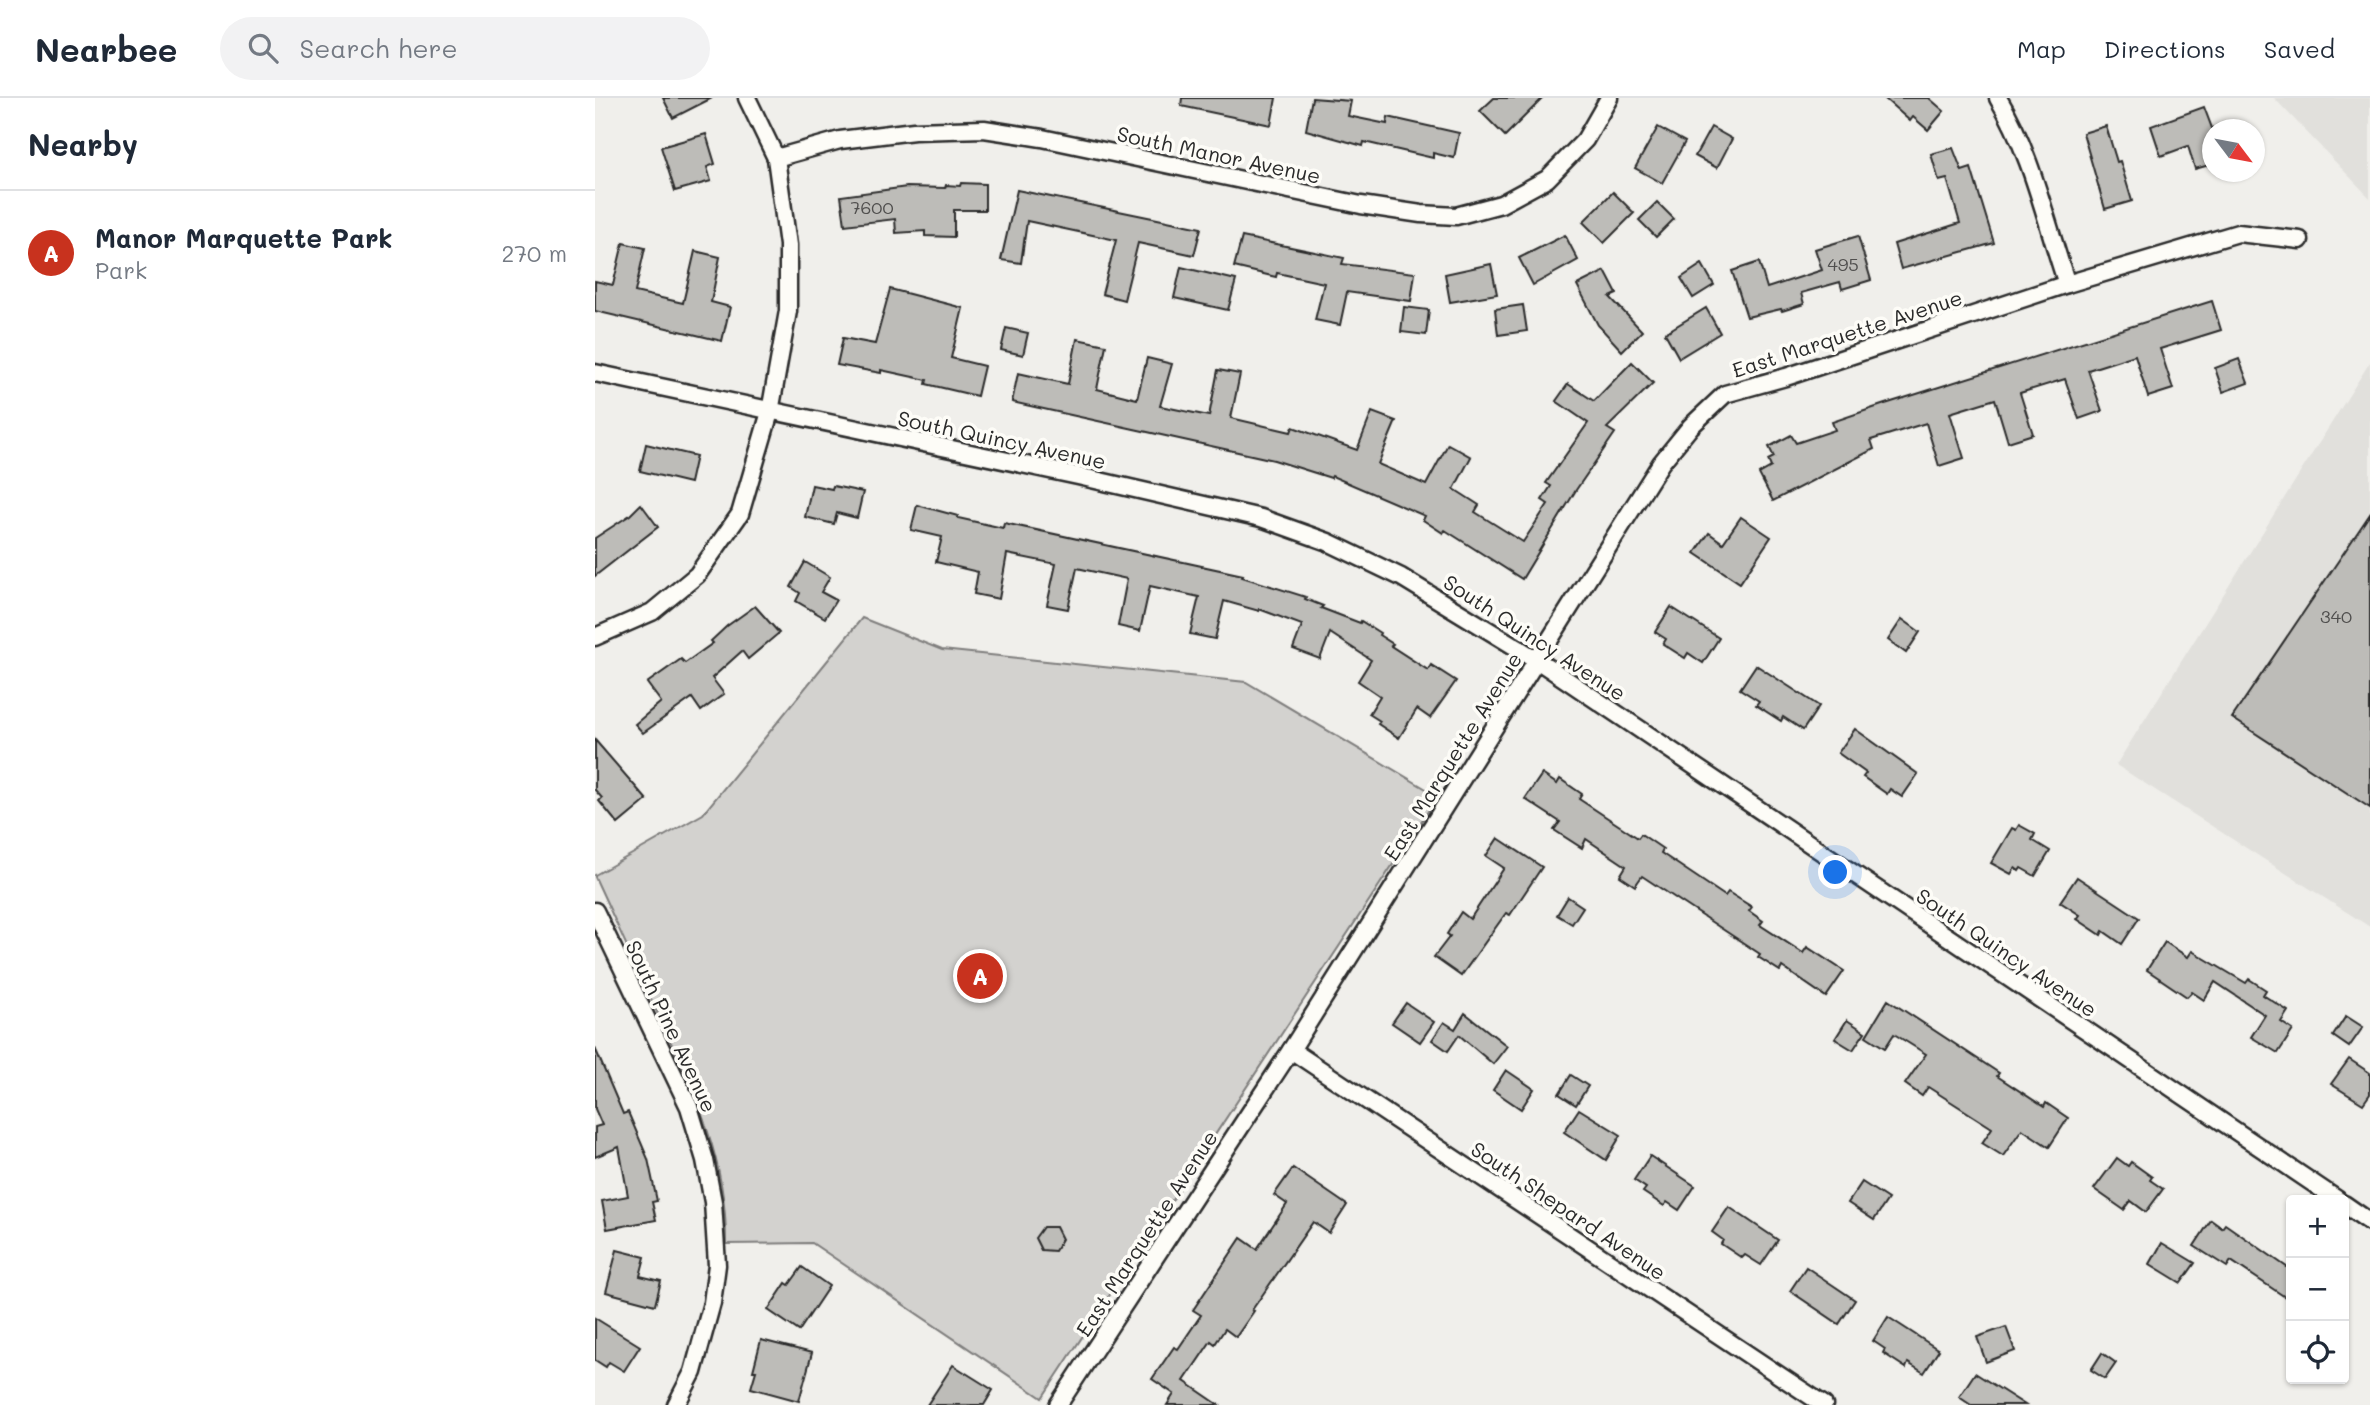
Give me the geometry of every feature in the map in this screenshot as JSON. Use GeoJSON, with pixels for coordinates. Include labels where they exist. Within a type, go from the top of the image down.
{"type":"FeatureCollection","features":[{"type":"Feature","properties":{"kind":"street"},"geometry":{"type":"LineString","coordinates":[[595,637],[652,612],[697,575],[740,513],[770,412],[788,311],[788,245],[776,158],[747,98]]}},
{"type":"Feature","properties":{"kind":"street","name":"South Manor Avenue"},"geometry":{"type":"LineString","coordinates":[[776,158],[840,140],[914,131],[983,129],[1042,138],[1361,205],[1456,216],[1501,204],[1547,179],[1585,140],[1609,98]]}},
{"type":"Feature","properties":{"kind":"street"},"geometry":{"type":"LineString","coordinates":[[1998,98],[2022,149],[2067,284]]}},
{"type":"Feature","properties":{"kind":"street","name":"East Marquette Avenue"},"geometry":{"type":"LineString","coordinates":[[1058,1405],[1291,1050],[1661,463],[1691,426],[1725,394],[1786,377],[2067,284],[2238,233],[2300,240]]}},
{"type":"Feature","properties":{"kind":"street","name":"South Quincy Avenue"},"geometry":{"type":"LineString","coordinates":[[595,373],[1078,476],[1261,518],[1328,542],[1401,577],[1537,660],[2330,1195]]}},
{"type":"Feature","properties":{"kind":"street","name":"South Pine Avenue"},"geometry":{"type":"LineString","coordinates":[[595,911],[689,1107],[705,1160],[713,1202],[716,1265],[712,1303],[693,1371],[676,1405]]}},
{"type":"Feature","properties":{"kind":"street","name":"South Shepard Avenue"},"geometry":{"type":"LineString","coordinates":[[1291,1050],[1824,1405]]}},
{"type":"Feature","properties":{"kind":"street"},"geometry":{"type":"LineString","coordinates":[[2349,1208],[2370,1222]]}},
{"type":"Feature","properties":{"kind":"shaded area"},"geometry":{"type":"Polygon","coordinates":[[[2274,98],[2370,98],[2370,198],[2274,98]]]}},
{"type":"Feature","properties":{"kind":"shaded area"},"geometry":{"type":"Polygon","coordinates":[[[2370,362],[2370,927],[2116,765],[2370,362]]]}},
{"type":"Feature","properties":{"kind":"shaded area"},"geometry":{"type":"Polygon","coordinates":[[[862,618],[942,650],[1246,682],[1438,796],[1042,1398],[812,1243],[726,1244],[721,1184],[707,1128],[595,877],[703,814],[862,618]]]}},
{"type":"Feature","properties":{"kind":"building"},"geometry":{"type":"Polygon","coordinates":[[[663,98],[712,98],[673,118],[663,98]]]}},
{"type":"Feature","properties":{"kind":"building"},"geometry":{"type":"Polygon","coordinates":[[[1182,98],[1276,98],[1271,125],[1181,106],[1182,98]]]}},
{"type":"Feature","properties":{"kind":"building"},"geometry":{"type":"Polygon","coordinates":[[[1312,98],[1351,101],[1348,116],[1387,124],[1388,117],[1459,133],[1454,158],[1433,153],[1433,158],[1364,142],[1363,146],[1306,130],[1312,98]]]}},
{"type":"Feature","properties":{"kind":"building"},"geometry":{"type":"Polygon","coordinates":[[[1494,98],[1543,98],[1505,136],[1480,111],[1494,98]]]}},
{"type":"Feature","properties":{"kind":"building"},"geometry":{"type":"Polygon","coordinates":[[[1884,98],[1929,98],[1944,111],[1928,130],[1913,117],[1910,121],[1884,98]]]}},
{"type":"Feature","properties":{"kind":"building"},"geometry":{"type":"Polygon","coordinates":[[[2204,107],[2208,119],[2202,119],[2202,167],[2195,169],[2188,146],[2161,156],[2151,126],[2204,107]]]}},
{"type":"Feature","properties":{"kind":"building"},"geometry":{"type":"Polygon","coordinates":[[[2106,126],[2132,201],[2105,209],[2083,133],[2106,126]]]}},
{"type":"Feature","properties":{"kind":"building"},"geometry":{"type":"Polygon","coordinates":[[[1658,127],[1685,142],[1662,183],[1635,168],[1658,127]]]}},
{"type":"Feature","properties":{"kind":"building"},"geometry":{"type":"Polygon","coordinates":[[[1711,127],[1732,139],[1717,168],[1695,156],[1711,127]]]}},
{"type":"Feature","properties":{"kind":"building"},"geometry":{"type":"Polygon","coordinates":[[[706,134],[715,164],[707,167],[711,181],[675,191],[661,147],[706,134]]]}},
{"type":"Feature","properties":{"kind":"building"},"geometry":{"type":"Polygon","coordinates":[[[1953,148],[1962,171],[1971,168],[1994,243],[1901,269],[1894,244],[1960,223],[1947,179],[1939,181],[1931,154],[1953,148]]]}},
{"type":"Feature","properties":{"kind":"building"},"geometry":{"type":"Polygon","coordinates":[[[961,183],[985,184],[985,210],[954,210],[954,237],[925,236],[925,231],[896,233],[895,219],[845,225],[841,196],[907,187],[945,188],[946,185],[960,186],[961,183]]]}},
{"type":"Feature","properties":{"kind":"building"},"geometry":{"type":"Polygon","coordinates":[[[1017,190],[1201,228],[1194,255],[1138,243],[1124,300],[1102,294],[1116,240],[1027,221],[1021,263],[1001,260],[1017,190]]]}},
{"type":"Feature","properties":{"kind":"building"},"geometry":{"type":"Polygon","coordinates":[[[1613,192],[1634,213],[1604,243],[1583,222],[1613,192]]]}},
{"type":"Feature","properties":{"kind":"building"},"geometry":{"type":"Polygon","coordinates":[[[1657,202],[1674,219],[1656,237],[1639,220],[1657,202]]]}},
{"type":"Feature","properties":{"kind":"building"},"geometry":{"type":"Polygon","coordinates":[[[1565,235],[1578,260],[1533,285],[1519,258],[1565,235]]]}},
{"type":"Feature","properties":{"kind":"building"},"geometry":{"type":"Polygon","coordinates":[[[1858,236],[1871,280],[1842,289],[1840,282],[1801,293],[1804,304],[1747,317],[1732,271],[1759,262],[1767,288],[1822,270],[1815,249],[1858,236]]]}},
{"type":"Feature","properties":{"kind":"building"},"geometry":{"type":"Polygon","coordinates":[[[1242,237],[1344,258],[1342,264],[1415,273],[1411,301],[1347,292],[1340,325],[1315,320],[1324,283],[1277,273],[1276,277],[1234,267],[1242,237]]]}},
{"type":"Feature","properties":{"kind":"building"},"geometry":{"type":"Polygon","coordinates":[[[623,243],[645,248],[635,292],[683,303],[695,251],[720,257],[711,302],[730,307],[722,341],[595,311],[595,281],[613,285],[623,243]]]}},
{"type":"Feature","properties":{"kind":"building"},"geometry":{"type":"Polygon","coordinates":[[[1491,264],[1497,294],[1450,302],[1445,274],[1491,264]]]}},
{"type":"Feature","properties":{"kind":"building"},"geometry":{"type":"Polygon","coordinates":[[[1702,264],[1714,285],[1693,298],[1681,278],[1702,264]]]}},
{"type":"Feature","properties":{"kind":"building"},"geometry":{"type":"Polygon","coordinates":[[[1181,267],[1236,280],[1228,310],[1174,298],[1181,267]]]}},
{"type":"Feature","properties":{"kind":"building"},"geometry":{"type":"Polygon","coordinates":[[[1605,271],[1617,294],[1610,297],[1642,331],[1622,351],[1598,325],[1577,285],[1605,271]]]}},
{"type":"Feature","properties":{"kind":"building"},"geometry":{"type":"Polygon","coordinates":[[[890,289],[963,308],[951,358],[984,366],[977,396],[926,384],[927,380],[881,370],[881,373],[837,365],[843,338],[875,344],[890,289]]]}},
{"type":"Feature","properties":{"kind":"building"},"geometry":{"type":"Polygon","coordinates":[[[2212,301],[2221,330],[2160,349],[2173,389],[2148,397],[2135,355],[2088,370],[2102,411],[2079,419],[2065,379],[2020,393],[2033,434],[2008,442],[1995,399],[1950,413],[1964,458],[1939,466],[1926,423],[1871,440],[1874,449],[1773,501],[1759,474],[1771,467],[1768,460],[1774,457],[1769,447],[1791,435],[1796,443],[1835,430],[1832,422],[2212,301]]]}},
{"type":"Feature","properties":{"kind":"building"},"geometry":{"type":"Polygon","coordinates":[[[1523,305],[1527,331],[1498,335],[1495,309],[1523,305]]]}},
{"type":"Feature","properties":{"kind":"building"},"geometry":{"type":"Polygon","coordinates":[[[1404,307],[1429,310],[1426,335],[1401,332],[1404,307]]]}},
{"type":"Feature","properties":{"kind":"building"},"geometry":{"type":"Polygon","coordinates":[[[1706,308],[1720,333],[1679,358],[1665,333],[1706,308]]]}},
{"type":"Feature","properties":{"kind":"building"},"geometry":{"type":"Polygon","coordinates":[[[1006,328],[1028,333],[1023,355],[1001,350],[1006,328]]]}},
{"type":"Feature","properties":{"kind":"building"},"geometry":{"type":"Polygon","coordinates":[[[1077,339],[1106,345],[1097,389],[1137,399],[1147,358],[1172,364],[1160,406],[1209,416],[1218,370],[1240,374],[1231,418],[1291,432],[1293,427],[1357,450],[1372,412],[1396,421],[1378,464],[1426,485],[1448,444],[1471,457],[1454,489],[1479,505],[1475,512],[1523,542],[1548,504],[1542,500],[1551,486],[1546,483],[1588,423],[1556,401],[1568,384],[1594,401],[1632,362],[1653,383],[1607,428],[1615,433],[1576,490],[1522,579],[1445,530],[1443,533],[1423,520],[1425,516],[1332,476],[1331,478],[1274,460],[1012,402],[1018,373],[1068,384],[1077,339]]]}},
{"type":"Feature","properties":{"kind":"building"},"geometry":{"type":"Polygon","coordinates":[[[2239,359],[2248,383],[2223,392],[2215,368],[2239,359]]]}},
{"type":"Feature","properties":{"kind":"building"},"geometry":{"type":"Polygon","coordinates":[[[646,444],[696,456],[690,483],[640,471],[646,444]]]}},
{"type":"Feature","properties":{"kind":"building"},"geometry":{"type":"Polygon","coordinates":[[[812,485],[863,492],[857,518],[837,513],[834,524],[805,517],[812,485]]]}},
{"type":"Feature","properties":{"kind":"building"},"geometry":{"type":"Polygon","coordinates":[[[641,504],[658,527],[595,576],[595,538],[630,515],[641,504]]]}},
{"type":"Feature","properties":{"kind":"building"},"geometry":{"type":"Polygon","coordinates":[[[917,505],[1003,528],[1004,523],[1243,575],[1242,577],[1306,597],[1305,599],[1323,606],[1321,608],[1360,623],[1361,621],[1380,633],[1379,635],[1393,644],[1391,646],[1428,670],[1431,665],[1456,681],[1430,718],[1417,709],[1399,738],[1378,724],[1380,721],[1369,714],[1380,696],[1358,681],[1371,660],[1330,633],[1320,659],[1293,649],[1302,625],[1259,609],[1224,601],[1215,639],[1190,634],[1199,597],[1150,586],[1140,631],[1118,626],[1127,579],[1077,568],[1068,609],[1047,605],[1056,564],[1007,554],[999,599],[974,594],[978,572],[936,562],[942,537],[911,530],[917,505]]]}},
{"type":"Feature","properties":{"kind":"building"},"geometry":{"type":"Polygon","coordinates":[[[2370,514],[2370,808],[2232,718],[2370,514]]]}},
{"type":"Feature","properties":{"kind":"building"},"geometry":{"type":"Polygon","coordinates":[[[1741,517],[1771,537],[1740,583],[1695,553],[1709,533],[1723,543],[1741,517]]]}},
{"type":"Feature","properties":{"kind":"building"},"geometry":{"type":"Polygon","coordinates":[[[805,562],[830,577],[821,592],[836,600],[825,618],[796,601],[800,593],[791,587],[805,562]]]}},
{"type":"Feature","properties":{"kind":"building"},"geometry":{"type":"Polygon","coordinates":[[[755,606],[779,633],[748,659],[742,651],[712,678],[724,694],[701,711],[692,698],[643,733],[635,724],[661,702],[647,683],[681,659],[685,663],[713,643],[711,641],[727,626],[755,606]]]}},
{"type":"Feature","properties":{"kind":"building"},"geometry":{"type":"Polygon","coordinates":[[[1671,607],[1719,638],[1703,663],[1688,653],[1685,658],[1663,644],[1666,639],[1655,632],[1671,607]]]}},
{"type":"Feature","properties":{"kind":"building"},"geometry":{"type":"Polygon","coordinates":[[[1902,619],[1920,632],[1906,653],[1888,640],[1902,619]]]}},
{"type":"Feature","properties":{"kind":"building"},"geometry":{"type":"Polygon","coordinates":[[[1756,665],[1819,706],[1803,730],[1783,717],[1781,721],[1756,705],[1759,701],[1740,689],[1756,665]]]}},
{"type":"Feature","properties":{"kind":"building"},"geometry":{"type":"Polygon","coordinates":[[[1855,729],[1918,774],[1902,797],[1890,789],[1887,794],[1863,777],[1866,773],[1838,753],[1855,729]]]}},
{"type":"Feature","properties":{"kind":"building"},"geometry":{"type":"Polygon","coordinates":[[[595,740],[647,800],[618,824],[599,801],[602,798],[595,790],[595,740]]]}},
{"type":"Feature","properties":{"kind":"building"},"geometry":{"type":"Polygon","coordinates":[[[1542,774],[1557,784],[1560,779],[1582,794],[1579,799],[1638,838],[1641,834],[1663,849],[1661,853],[1725,896],[1728,892],[1752,907],[1749,911],[1763,921],[1760,925],[1803,953],[1807,947],[1844,971],[1826,997],[1782,967],[1780,971],[1758,957],[1760,954],[1642,876],[1635,886],[1620,876],[1626,866],[1586,839],[1582,848],[1554,830],[1560,822],[1525,799],[1542,774]]]}},
{"type":"Feature","properties":{"kind":"building"},"geometry":{"type":"Polygon","coordinates":[[[2019,825],[2035,834],[2032,840],[2050,851],[2035,876],[2021,868],[2019,871],[2015,868],[2011,874],[1991,863],[2012,828],[2016,830],[2019,825]]]}},
{"type":"Feature","properties":{"kind":"building"},"geometry":{"type":"Polygon","coordinates":[[[1498,838],[1542,867],[1510,915],[1506,913],[1461,976],[1434,957],[1450,936],[1447,934],[1461,912],[1470,919],[1504,868],[1486,856],[1498,838]]]}},
{"type":"Feature","properties":{"kind":"building"},"geometry":{"type":"Polygon","coordinates":[[[2077,877],[2139,918],[2122,944],[2103,931],[2101,935],[2077,919],[2080,915],[2060,902],[2077,877]]]}},
{"type":"Feature","properties":{"kind":"building"},"geometry":{"type":"Polygon","coordinates":[[[1568,897],[1583,907],[1572,924],[1557,915],[1568,897]]]}},
{"type":"Feature","properties":{"kind":"building"},"geometry":{"type":"Polygon","coordinates":[[[2165,942],[2188,957],[2192,951],[2246,983],[2249,979],[2266,990],[2263,995],[2288,1011],[2281,1022],[2293,1030],[2278,1053],[2251,1037],[2265,1015],[2215,982],[2204,1000],[2192,992],[2187,997],[2147,970],[2165,942]]]}},
{"type":"Feature","properties":{"kind":"building"},"geometry":{"type":"Polygon","coordinates":[[[1888,1000],[1999,1073],[1997,1076],[2044,1107],[2046,1103],[2068,1118],[2049,1147],[2022,1129],[2003,1156],[1982,1143],[1992,1128],[1928,1087],[1922,1096],[1905,1084],[1926,1054],[1894,1034],[1885,1048],[1866,1036],[1888,1000]]]}},
{"type":"Feature","properties":{"kind":"building"},"geometry":{"type":"Polygon","coordinates":[[[1406,1003],[1434,1022],[1420,1042],[1392,1023],[1406,1003]]]}},
{"type":"Feature","properties":{"kind":"building"},"geometry":{"type":"Polygon","coordinates":[[[1465,1013],[1507,1046],[1493,1064],[1459,1035],[1448,1051],[1432,1040],[1444,1022],[1455,1029],[1465,1013]]]}},
{"type":"Feature","properties":{"kind":"building"},"geometry":{"type":"Polygon","coordinates":[[[2346,1016],[2363,1027],[2349,1047],[2333,1036],[2346,1016]]]}},
{"type":"Feature","properties":{"kind":"building"},"geometry":{"type":"Polygon","coordinates":[[[1847,1020],[1865,1032],[1853,1050],[1835,1039],[1847,1020]]]}},
{"type":"Feature","properties":{"kind":"building"},"geometry":{"type":"Polygon","coordinates":[[[595,1048],[623,1114],[628,1112],[648,1159],[657,1201],[652,1202],[656,1220],[607,1229],[602,1201],[628,1196],[619,1147],[595,1157],[595,1127],[602,1125],[595,1109],[595,1048]]]}},
{"type":"Feature","properties":{"kind":"building"},"geometry":{"type":"Polygon","coordinates":[[[2349,1059],[2370,1073],[2370,1094],[2363,1104],[2331,1084],[2349,1059]]]}},
{"type":"Feature","properties":{"kind":"building"},"geometry":{"type":"Polygon","coordinates":[[[1506,1070],[1534,1089],[1521,1109],[1493,1090],[1506,1070]]]}},
{"type":"Feature","properties":{"kind":"building"},"geometry":{"type":"Polygon","coordinates":[[[1571,1075],[1588,1086],[1576,1105],[1559,1094],[1571,1075]]]}},
{"type":"Feature","properties":{"kind":"building"},"geometry":{"type":"Polygon","coordinates":[[[1579,1109],[1621,1135],[1606,1160],[1564,1132],[1579,1109]]]}},
{"type":"Feature","properties":{"kind":"building"},"geometry":{"type":"Polygon","coordinates":[[[1650,1156],[1695,1186],[1679,1210],[1667,1202],[1664,1206],[1643,1192],[1646,1188],[1634,1180],[1650,1156]]]}},
{"type":"Feature","properties":{"kind":"building"},"geometry":{"type":"Polygon","coordinates":[[[2117,1158],[2128,1166],[2131,1162],[2163,1189],[2146,1212],[2131,1201],[2124,1210],[2094,1189],[2117,1158]]]}},
{"type":"Feature","properties":{"kind":"building"},"geometry":{"type":"Polygon","coordinates":[[[1293,1168],[1347,1205],[1329,1233],[1313,1222],[1236,1337],[1225,1329],[1215,1344],[1211,1341],[1184,1381],[1219,1405],[1167,1405],[1174,1394],[1152,1379],[1174,1347],[1178,1349],[1201,1315],[1193,1310],[1241,1238],[1257,1249],[1287,1204],[1274,1195],[1293,1168]]]}},
{"type":"Feature","properties":{"kind":"building"},"geometry":{"type":"Polygon","coordinates":[[[1862,1182],[1888,1199],[1874,1220],[1848,1203],[1862,1182]]]}},
{"type":"Feature","properties":{"kind":"building"},"geometry":{"type":"Polygon","coordinates":[[[1729,1207],[1778,1240],[1761,1265],[1745,1255],[1742,1258],[1721,1244],[1723,1240],[1712,1232],[1729,1207]]]}},
{"type":"Feature","properties":{"kind":"building"},"geometry":{"type":"Polygon","coordinates":[[[2211,1220],[2222,1228],[2225,1224],[2286,1267],[2286,1298],[2231,1261],[2227,1267],[2194,1246],[2211,1220]]]}},
{"type":"Feature","properties":{"kind":"building"},"geometry":{"type":"Polygon","coordinates":[[[1043,1227],[1056,1227],[1062,1239],[1055,1251],[1041,1250],[1035,1238],[1043,1227]]]}},
{"type":"Feature","properties":{"kind":"building"},"geometry":{"type":"Polygon","coordinates":[[[2162,1243],[2195,1263],[2181,1283],[2150,1264],[2162,1243]]]}},
{"type":"Feature","properties":{"kind":"building"},"geometry":{"type":"Polygon","coordinates":[[[617,1250],[645,1257],[640,1276],[661,1281],[655,1305],[606,1292],[617,1250]]]}},
{"type":"Feature","properties":{"kind":"building"},"geometry":{"type":"Polygon","coordinates":[[[802,1267],[829,1286],[799,1331],[768,1310],[786,1283],[789,1285],[802,1267]]]}},
{"type":"Feature","properties":{"kind":"building"},"geometry":{"type":"Polygon","coordinates":[[[1806,1267],[1855,1300],[1839,1324],[1790,1291],[1806,1267]]]}},
{"type":"Feature","properties":{"kind":"building"},"geometry":{"type":"Polygon","coordinates":[[[1888,1317],[1939,1350],[1924,1373],[1908,1363],[1906,1368],[1883,1353],[1885,1349],[1873,1341],[1888,1317]]]}},
{"type":"Feature","properties":{"kind":"building"},"geometry":{"type":"Polygon","coordinates":[[[595,1318],[640,1346],[624,1371],[609,1362],[606,1367],[595,1360],[595,1318]]]}},
{"type":"Feature","properties":{"kind":"building"},"geometry":{"type":"Polygon","coordinates":[[[2006,1327],[2015,1351],[1986,1362],[1977,1337],[2006,1327]]]}},
{"type":"Feature","properties":{"kind":"building"},"geometry":{"type":"Polygon","coordinates":[[[761,1340],[812,1353],[799,1401],[751,1388],[761,1340]]]}},
{"type":"Feature","properties":{"kind":"building"},"geometry":{"type":"Polygon","coordinates":[[[2102,1353],[2116,1363],[2105,1379],[2091,1370],[2102,1353]]]}},
{"type":"Feature","properties":{"kind":"building"},"geometry":{"type":"Polygon","coordinates":[[[953,1365],[993,1390],[984,1405],[927,1405],[953,1365]]]}},
{"type":"Feature","properties":{"kind":"building"},"geometry":{"type":"Polygon","coordinates":[[[1975,1373],[2025,1405],[1971,1405],[1959,1397],[1975,1373]]]}},
{"type":"Feature","properties":{"kind":"place","name":"Manor Marquette Park"},"geometry":{"type":"Point","coordinates":[980,976]}}]}
